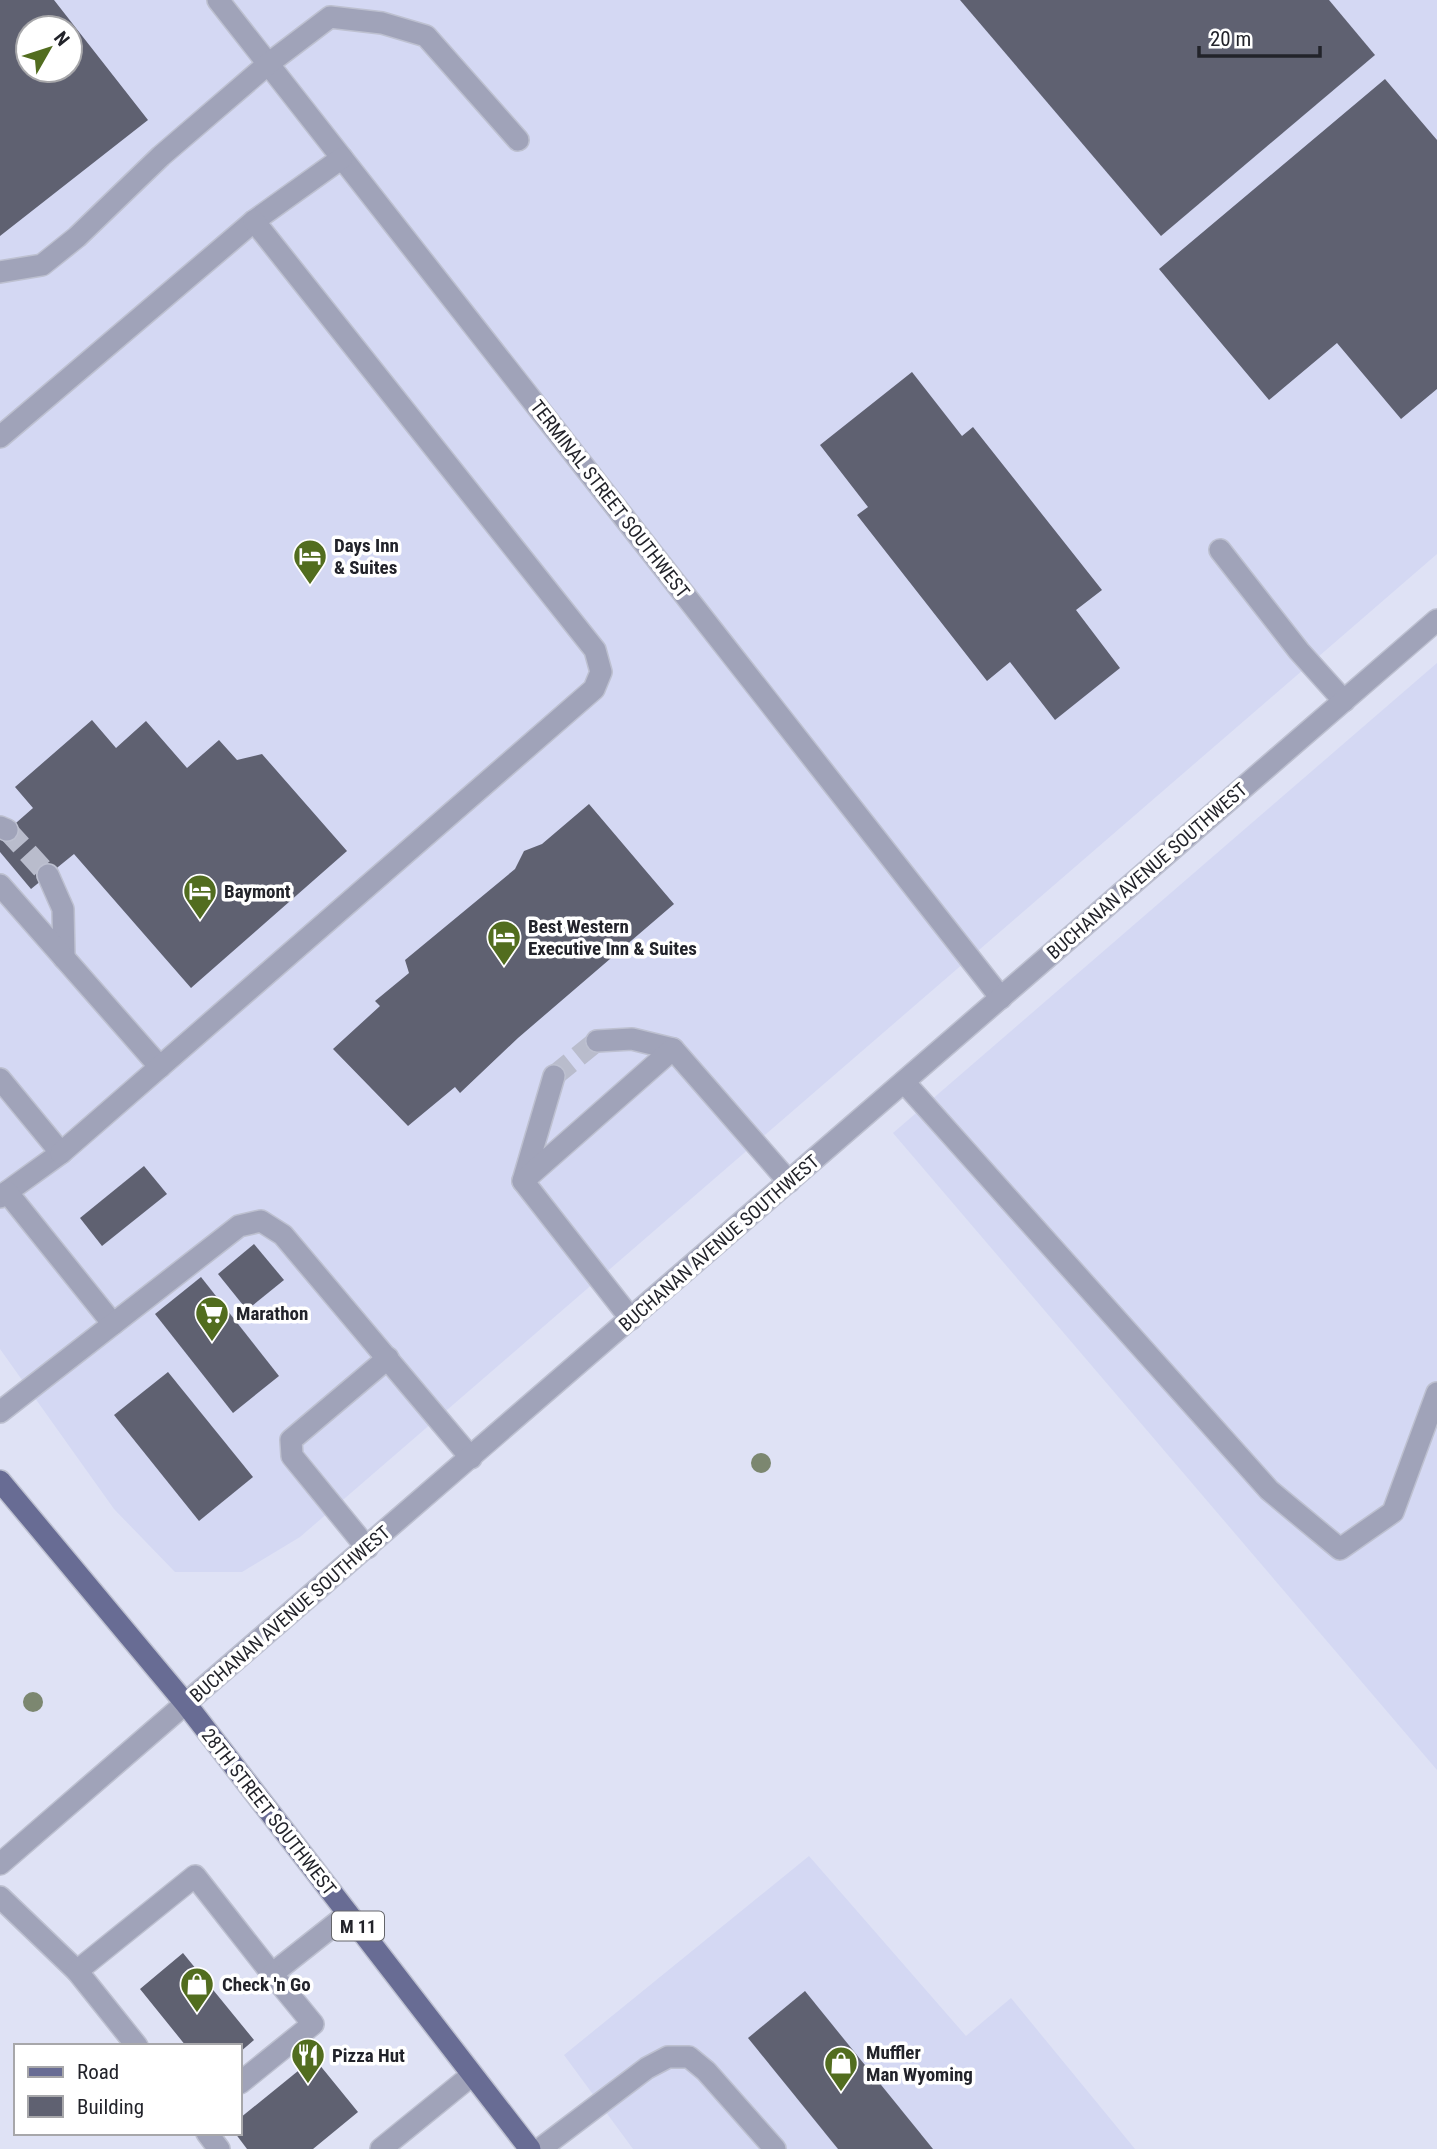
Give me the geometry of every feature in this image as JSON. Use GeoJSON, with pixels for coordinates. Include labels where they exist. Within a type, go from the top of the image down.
{"type":"FeatureCollection","features":[{"type":"Feature","properties":{"kind":"main road","name":"28TH STREET SOUTHWEST"},"geometry":{"type":"LineString","coordinates":[[0,1481],[186,1704],[530,2149]]}},
{"type":"Feature","properties":{"kind":"street","name":"TERMINAL STREET SOUTHWEST"},"geometry":{"type":"LineString","coordinates":[[218,0],[1001,998]]}},
{"type":"Feature","properties":{"kind":"street"},"geometry":{"type":"LineString","coordinates":[[0,272],[43,265],[326,9],[426,36],[518,140]]}},
{"type":"Feature","properties":{"kind":"street"},"geometry":{"type":"LineString","coordinates":[[0,437],[254,221],[342,158]]}},
{"type":"Feature","properties":{"kind":"street"},"geometry":{"type":"LineString","coordinates":[[113,1324],[3,1194],[61,1153],[594,689],[601,672],[595,650],[254,221]]}},
{"type":"Feature","properties":{"kind":"street"},"geometry":{"type":"LineString","coordinates":[[1220,551],[1299,651],[1344,701]]}},
{"type":"Feature","properties":{"kind":"street","name":"BUCHANAN AVENUE SOUTHWEST"},"geometry":{"type":"LineString","coordinates":[[0,1864],[1437,620]]}},
{"type":"Feature","properties":{"kind":"street"},"geometry":{"type":"LineString","coordinates":[[48,875],[64,909],[64,958]]}},
{"type":"Feature","properties":{"kind":"street"},"geometry":{"type":"LineString","coordinates":[[0,885],[160,1067]]}},
{"type":"Feature","properties":{"kind":"street"},"geometry":{"type":"LineString","coordinates":[[597,1041],[632,1039],[673,1049],[789,1182]]}},
{"type":"Feature","properties":{"kind":"street"},"geometry":{"type":"LineString","coordinates":[[523,1181],[673,1049]]}},
{"type":"Feature","properties":{"kind":"street"},"geometry":{"type":"LineString","coordinates":[[523,1181],[554,1076]]}},
{"type":"Feature","properties":{"kind":"street"},"geometry":{"type":"LineString","coordinates":[[0,1079],[61,1153]]}},
{"type":"Feature","properties":{"kind":"street"},"geometry":{"type":"LineString","coordinates":[[904,1082],[1269,1490],[1340,1549],[1393,1512],[1437,1393]]}},
{"type":"Feature","properties":{"kind":"street"},"geometry":{"type":"LineString","coordinates":[[523,1181],[631,1319]]}},
{"type":"Feature","properties":{"kind":"street"},"geometry":{"type":"LineString","coordinates":[[0,1412],[239,1226],[261,1222],[283,1235],[471,1458]]}},
{"type":"Feature","properties":{"kind":"street"},"geometry":{"type":"LineString","coordinates":[[367,1548],[292,1456],[290,1440],[388,1359]]}},
{"type":"Feature","properties":{"kind":"street"},"geometry":{"type":"LineString","coordinates":[[77,1971],[195,1876],[313,2025],[242,2081]]}},
{"type":"Feature","properties":{"kind":"street"},"geometry":{"type":"LineString","coordinates":[[0,1897],[77,1971],[134,2044]]}},
{"type":"Feature","properties":{"kind":"street"},"geometry":{"type":"LineString","coordinates":[[272,1974],[348,1914]]}},
{"type":"Feature","properties":{"kind":"street"},"geometry":{"type":"LineString","coordinates":[[540,2149],[647,2068],[668,2057],[689,2057],[706,2071],[775,2149]]}},
{"type":"Feature","properties":{"kind":"street"},"geometry":{"type":"LineString","coordinates":[[381,2149],[472,2075]]}},
{"type":"Feature","properties":{"kind":"shaded area"},"geometry":{"type":"Polygon","coordinates":[[[0,0],[1437,0],[1437,554],[300,1537],[242,1572],[175,1572],[114,1509],[0,1349],[0,0]]]}},
{"type":"Feature","properties":{"kind":"shaded area"},"geometry":{"type":"Polygon","coordinates":[[[1437,663],[1437,1770],[893,1133],[1437,663]]]}},
{"type":"Feature","properties":{"kind":"shaded area"},"geometry":{"type":"Polygon","coordinates":[[[809,1856],[966,2036],[1011,1998],[1135,2149],[633,2149],[564,2055],[809,1856]]]}},
{"type":"Feature","properties":{"kind":"building"},"geometry":{"type":"Polygon","coordinates":[[[0,0],[54,0],[65,14],[14,14],[14,84],[84,84],[84,38],[148,120],[0,236],[0,0]]]}},
{"type":"Feature","properties":{"kind":"building"},"geometry":{"type":"Polygon","coordinates":[[[960,0],[1329,0],[1375,55],[1161,236],[960,0]]]}},
{"type":"Feature","properties":{"kind":"building"},"geometry":{"type":"Polygon","coordinates":[[[1385,79],[1437,140],[1437,389],[1401,419],[1337,343],[1269,400],[1159,269],[1385,79]]]}},
{"type":"Feature","properties":{"kind":"building"},"geometry":{"type":"Polygon","coordinates":[[[912,372],[962,436],[973,427],[1102,590],[1076,610],[1120,668],[1055,720],[1010,662],[987,681],[857,515],[868,507],[820,445],[912,372]]]}},
{"type":"Feature","properties":{"kind":"building","name":"Baymont"},"geometry":{"type":"Polygon","coordinates":[[[92,720],[116,748],[146,721],[187,768],[219,740],[237,760],[262,754],[347,851],[191,988],[74,854],[31,889],[0,852],[0,837],[33,808],[15,787],[92,720]]]}},
{"type":"Feature","properties":{"kind":"building","name":"Best Western Executive Inn & Suites"},"geometry":{"type":"Polygon","coordinates":[[[589,804],[674,904],[518,1038],[460,1093],[455,1087],[408,1126],[333,1049],[380,1006],[375,1001],[409,973],[405,960],[515,869],[524,851],[542,844],[589,804]]]}},
{"type":"Feature","properties":{"kind":"building"},"geometry":{"type":"Polygon","coordinates":[[[144,1166],[167,1194],[102,1246],[80,1218],[144,1166]]]}},
{"type":"Feature","properties":{"kind":"building"},"geometry":{"type":"Polygon","coordinates":[[[254,1244],[284,1280],[247,1310],[218,1274],[254,1244]]]}},
{"type":"Feature","properties":{"kind":"building"},"geometry":{"type":"Polygon","coordinates":[[[201,1277],[279,1376],[233,1413],[155,1314],[201,1277]]]}},
{"type":"Feature","properties":{"kind":"building"},"geometry":{"type":"Polygon","coordinates":[[[168,1372],[253,1477],[199,1521],[114,1415],[168,1372]]]}},
{"type":"Feature","properties":{"kind":"building","name":"Check 'n Go"},"geometry":{"type":"Polygon","coordinates":[[[183,1953],[254,2040],[242,2050],[242,2044],[184,2044],[140,1989],[183,1953]]]}},
{"type":"Feature","properties":{"kind":"building","name":"Muffler Man Wyoming"},"geometry":{"type":"Polygon","coordinates":[[[805,1991],[933,2149],[838,2149],[748,2038],[805,1991]]]}},
{"type":"Feature","properties":{"kind":"building","name":"Pizza Hut"},"geometry":{"type":"Polygon","coordinates":[[[314,2058],[358,2112],[313,2149],[247,2149],[236,2135],[242,2135],[242,2116],[314,2058]]]}},
{"type":"Feature","properties":{"kind":"tunnel"},"geometry":{"type":"LineString","coordinates":[[7,830],[48,875]]}},
{"type":"Feature","properties":{"kind":"tunnel"},"geometry":{"type":"LineString","coordinates":[[554,1076],[597,1041]]}},
{"type":"Feature","properties":{"kind":"place","name":"Days Inn & Suites"},"geometry":{"type":"Point","coordinates":[310,586]}},
{"type":"Feature","properties":{"kind":"place","name":"Baymont"},"geometry":{"type":"Point","coordinates":[200,921]}},
{"type":"Feature","properties":{"kind":"place","name":"Best Western Executive Inn & Suites"},"geometry":{"type":"Point","coordinates":[504,967]}},
{"type":"Feature","properties":{"kind":"place","name":"Marathon"},"geometry":{"type":"Point","coordinates":[212,1343]}},
{"type":"Feature","properties":{"kind":"place","name":"Check 'n Go"},"geometry":{"type":"Point","coordinates":[197,2014]}},
{"type":"Feature","properties":{"kind":"place","name":"Pizza Hut"},"geometry":{"type":"Point","coordinates":[308,2085]}},
{"type":"Feature","properties":{"kind":"place","name":"Muffler Man Wyoming"},"geometry":{"type":"Point","coordinates":[841,2093]}}]}
